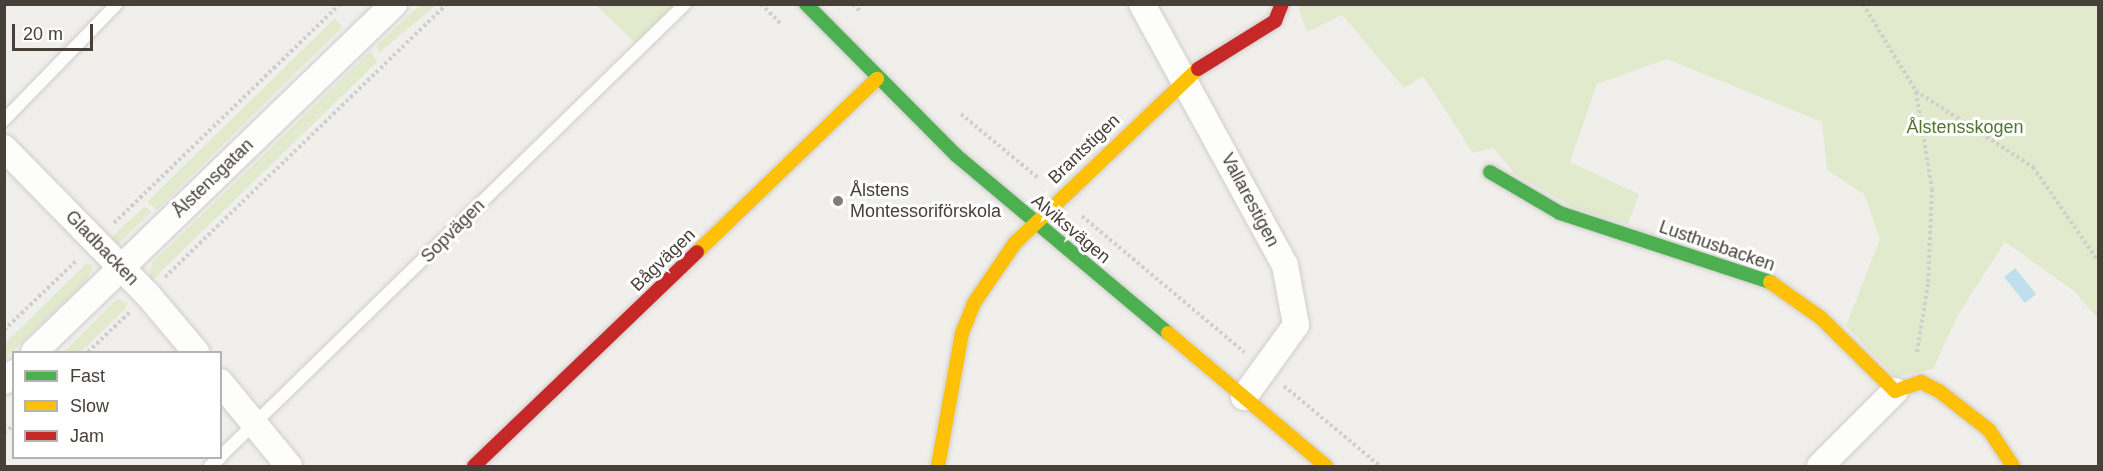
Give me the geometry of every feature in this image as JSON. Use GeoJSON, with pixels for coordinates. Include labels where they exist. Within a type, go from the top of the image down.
{"type":"FeatureCollection","features":[{"type":"Feature","properties":{"kind":"street","name":"Ålstensgatan"},"geometry":{"type":"LineString","coordinates":[[35,351],[394,4]]}},
{"type":"Feature","properties":{"kind":"street","name":"Alviksvägen"},"geometry":{"type":"LineString","coordinates":[[807,4],[877,79],[1035,222],[1326,466]]}},
{"type":"Feature","properties":{"kind":"street","name":"Vallarestigen"},"geometry":{"type":"LineString","coordinates":[[1142,4],[1285,265],[1296,325],[1244,398]]}},
{"type":"Feature","properties":{"kind":"street","name":"Brantstigen"},"geometry":{"type":"LineString","coordinates":[[938,466],[962,333],[974,303],[1035,222],[1060,197],[1182,79],[1275,21],[1282,4]]}},
{"type":"Feature","properties":{"kind":"street","name":"Bågvägen"},"geometry":{"type":"LineString","coordinates":[[474,466],[877,79]]}},
{"type":"Feature","properties":{"kind":"street","name":"Gladbacken"},"geometry":{"type":"LineString","coordinates":[[4,148],[148,295],[195,351]]}},
{"type":"Feature","properties":{"kind":"street","name":"Lusthusbacken"},"geometry":{"type":"LineString","coordinates":[[1490,172],[1560,213],[1761,276],[1821,318],[1895,392]]}},
{"type":"Feature","properties":{"kind":"street"},"geometry":{"type":"LineString","coordinates":[[1820,466],[1895,392],[1921,382],[1989,429],[2013,466]]}},
{"type":"Feature","properties":{"kind":"street"},"geometry":{"type":"LineString","coordinates":[[222,384],[289,466]]}},
{"type":"Feature","properties":{"kind":"lane"},"geometry":{"type":"LineString","coordinates":[[4,120],[117,4]]}},
{"type":"Feature","properties":{"kind":"lane","name":"Sopvägen"},"geometry":{"type":"LineString","coordinates":[[222,455],[256,425],[685,4]]}},
{"type":"Feature","properties":{"kind":"path"},"geometry":{"type":"LineString","coordinates":[[4,330],[340,4]]}},
{"type":"Feature","properties":{"kind":"path"},"geometry":{"type":"LineString","coordinates":[[89,351],[447,4]]}},
{"type":"Feature","properties":{"kind":"path"},"geometry":{"type":"LineString","coordinates":[[853,4],[868,21]]}},
{"type":"Feature","properties":{"kind":"path"},"geometry":{"type":"LineString","coordinates":[[1863,4],[1916,92],[1932,189],[1928,284],[1916,360],[1921,382]]}},
{"type":"Feature","properties":{"kind":"path"},"geometry":{"type":"LineString","coordinates":[[1916,92],[2033,167],[2098,261]]}},
{"type":"Feature","properties":{"kind":"path"},"geometry":{"type":"LineString","coordinates":[[955,109],[1380,466]]}},
{"type":"Feature","properties":{"kind":"green space"},"geometry":{"type":"Polygon","coordinates":[[[420,5],[436,5],[379,53],[377,45],[420,5]]]}},
{"type":"Feature","properties":{"kind":"green space"},"geometry":{"type":"Polygon","coordinates":[[[596,5],[690,5],[643,51],[596,5]]]}},
{"type":"Feature","properties":{"kind":"green space","name":"Ålstensskogen"},"geometry":{"type":"Polygon","coordinates":[[[1297,5],[2098,5],[2098,319],[2074,291],[2005,242],[1959,313],[1933,369],[1895,377],[1846,326],[1880,239],[1864,194],[1827,170],[1822,122],[1667,59],[1597,84],[1570,162],[1639,194],[1628,224],[1575,208],[1516,175],[1493,148],[1473,153],[1423,76],[1404,88],[1342,15],[1307,32],[1297,5]]]}},
{"type":"Feature","properties":{"kind":"green space"},"geometry":{"type":"Polygon","coordinates":[[[335,18],[342,27],[157,210],[147,202],[335,18]]]}},
{"type":"Feature","properties":{"kind":"green space"},"geometry":{"type":"Polygon","coordinates":[[[371,51],[377,62],[147,285],[152,263],[371,51]]]}},
{"type":"Feature","properties":{"kind":"green space"},"geometry":{"type":"Polygon","coordinates":[[[144,207],[152,211],[117,245],[105,243],[144,207]]]}},
{"type":"Feature","properties":{"kind":"green space"},"geometry":{"type":"Polygon","coordinates":[[[87,263],[93,266],[87,280],[5,359],[5,343],[87,263]]]}},
{"type":"Feature","properties":{"kind":"green space"},"geometry":{"type":"Polygon","coordinates":[[[117,299],[128,303],[123,311],[82,351],[65,351],[117,299]]]}},
{"type":"Feature","properties":{"kind":"water"},"geometry":{"type":"Polygon","coordinates":[[[2015,268],[2036,294],[2025,303],[2004,277],[2015,268]]]}},
{"type":"Feature","properties":{"kind":"traffic: fast"},"geometry":{"type":"LineString","coordinates":[[806,4],[957,156],[1168,333]]}},
{"type":"Feature","properties":{"kind":"traffic: fast"},"geometry":{"type":"LineString","coordinates":[[1490,172],[1560,213],[1770,282]]}},
{"type":"Feature","properties":{"kind":"traffic: slow"},"geometry":{"type":"LineString","coordinates":[[938,466],[962,333],[974,303],[1015,243],[1198,69]]}},
{"type":"Feature","properties":{"kind":"traffic: slow"},"geometry":{"type":"LineString","coordinates":[[697,252],[877,79]]}},
{"type":"Feature","properties":{"kind":"traffic: slow"},"geometry":{"type":"LineString","coordinates":[[1770,282],[1821,318],[1895,391],[1921,382],[1939,391],[1989,430],[2013,466]]}},
{"type":"Feature","properties":{"kind":"traffic: slow"},"geometry":{"type":"LineString","coordinates":[[1168,333],[1326,466]]}},
{"type":"Feature","properties":{"kind":"traffic: jam"},"geometry":{"type":"LineString","coordinates":[[1198,69],[1275,21],[1282,4]]}},
{"type":"Feature","properties":{"kind":"traffic: jam"},"geometry":{"type":"LineString","coordinates":[[474,466],[697,252]]}},
{"type":"Feature","properties":{"kind":"place","name":"Ålstens Montessoriförskola"},"geometry":{"type":"Point","coordinates":[838,201]}}]}
